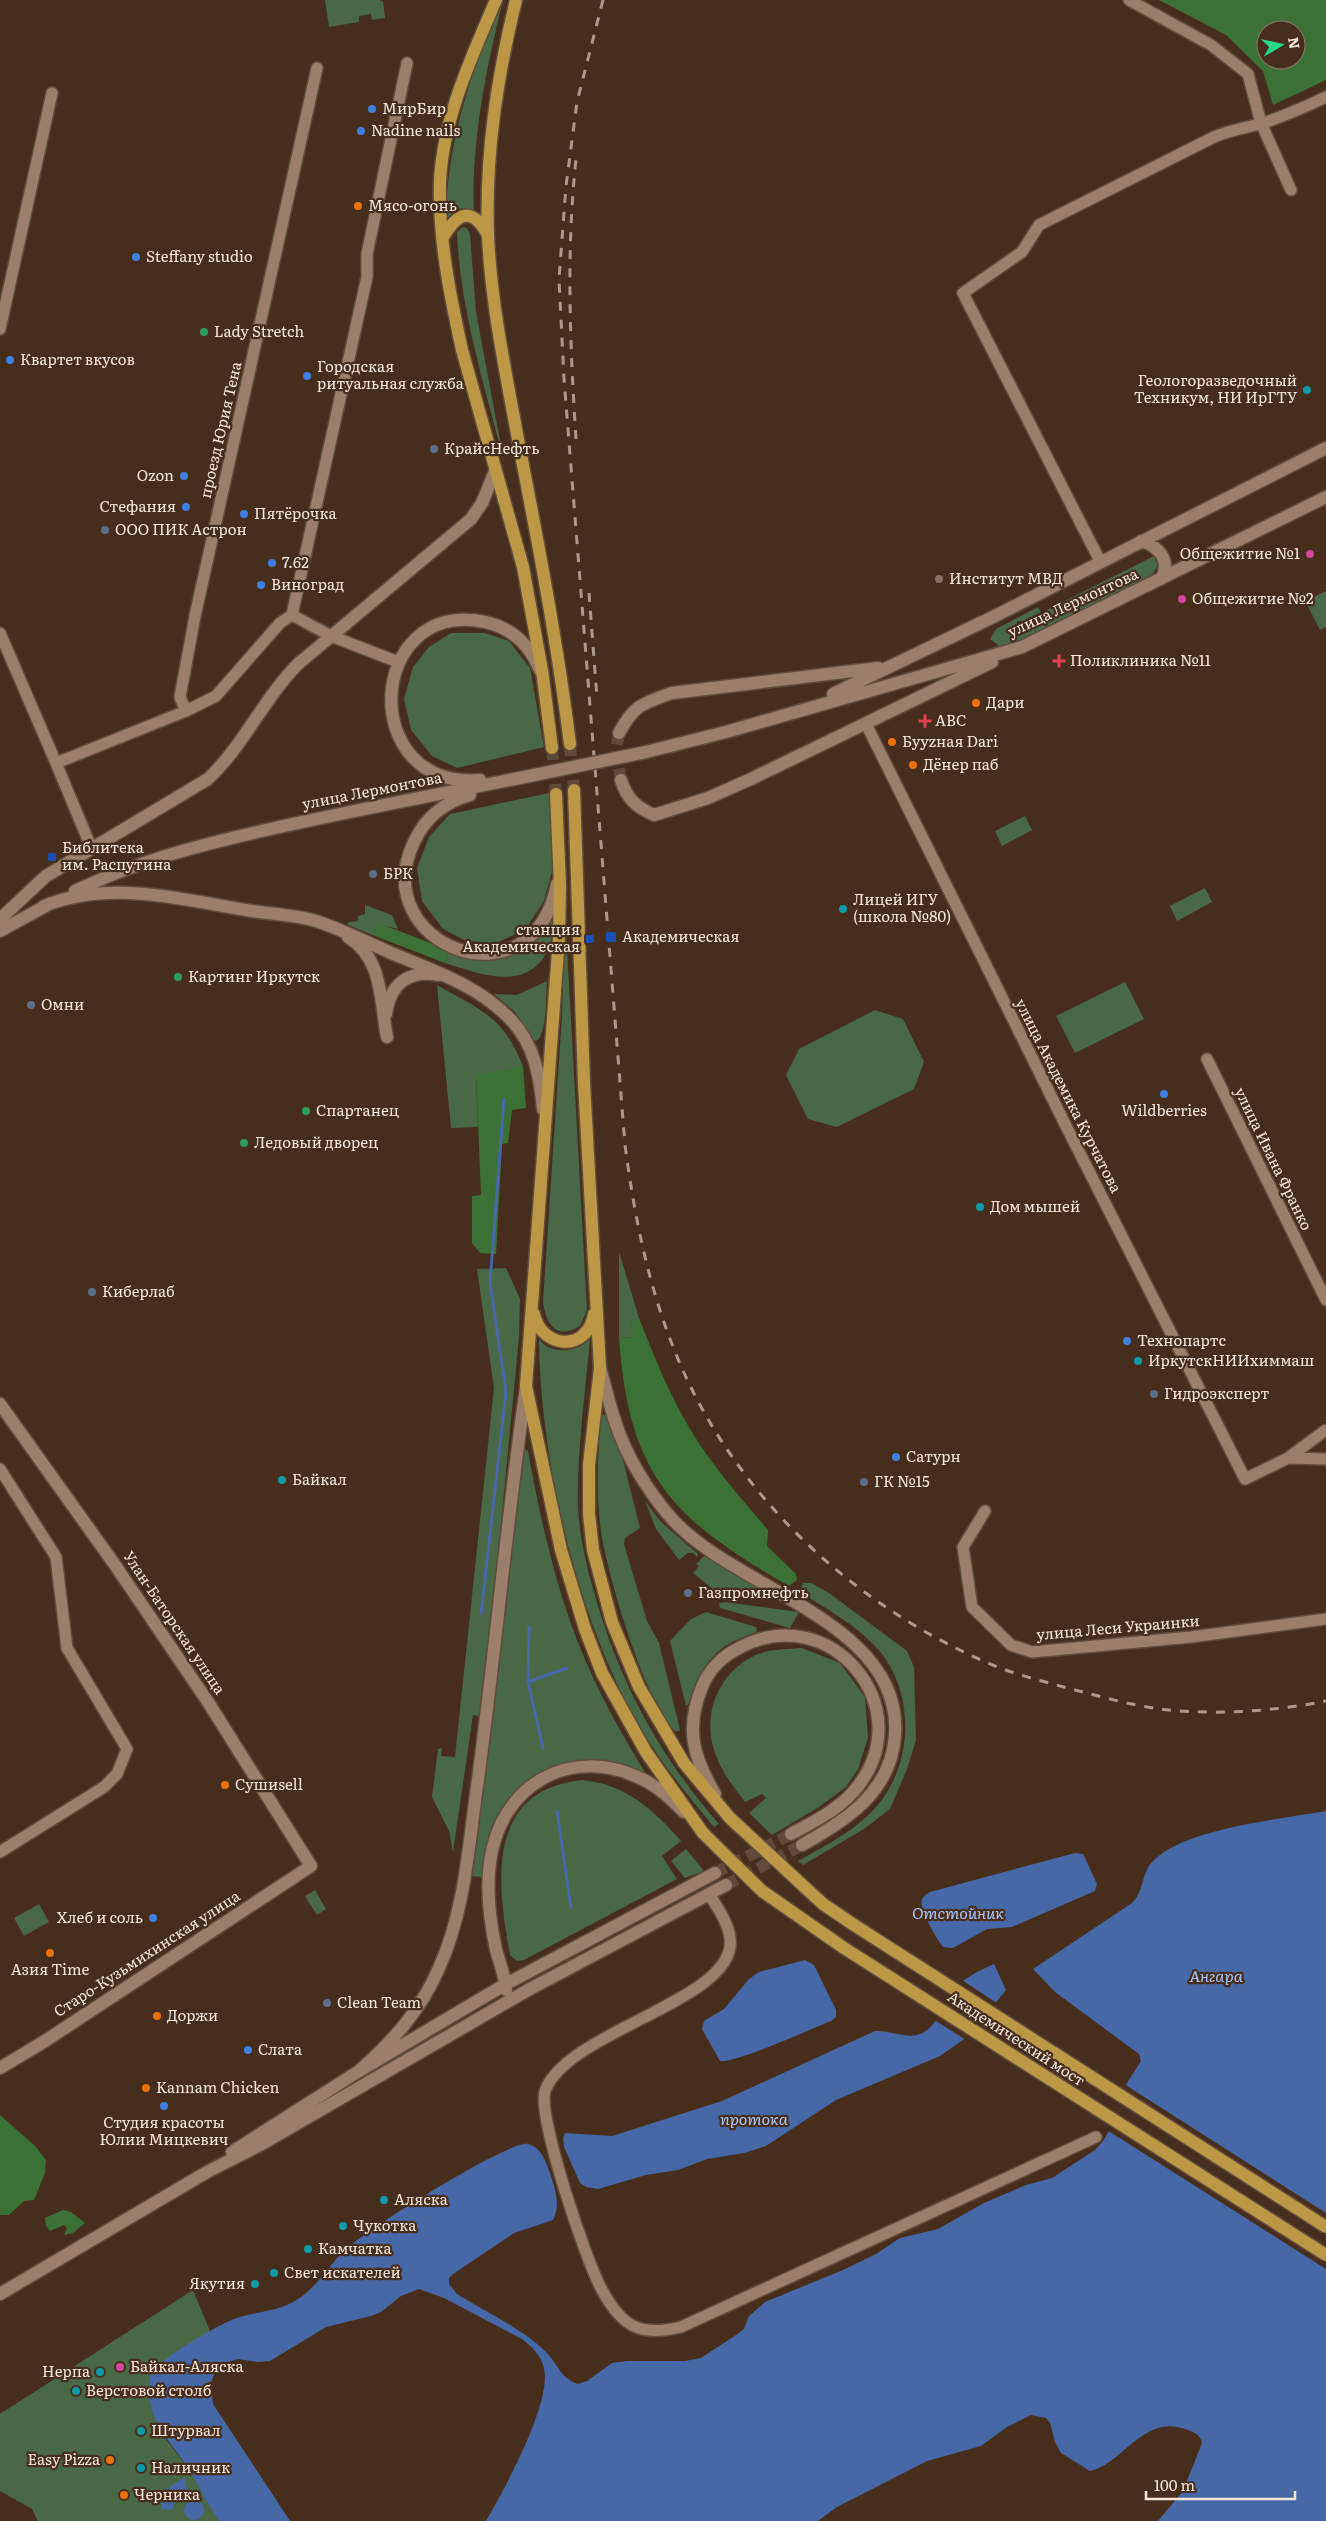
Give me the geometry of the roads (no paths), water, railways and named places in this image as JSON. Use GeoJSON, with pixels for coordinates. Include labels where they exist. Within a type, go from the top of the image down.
{"type":"FeatureCollection","features":[{"type":"Feature","properties":{"kind":"main road"},"geometry":{"type":"LineString","coordinates":[[496,0],[470,61],[444,150],[440,181],[443,238],[454,317],[523,566],[544,685],[552,748]]}},
{"type":"Feature","properties":{"kind":"main road"},"geometry":{"type":"LineString","coordinates":[[516,0],[500,71],[491,127],[488,235],[491,278],[508,384],[553,625],[570,744]]}},
{"type":"Feature","properties":{"kind":"main road"},"geometry":{"type":"LineString","coordinates":[[443,238],[453,221],[462,216],[473,216],[481,223],[488,235]]}},
{"type":"Feature","properties":{"kind":"main road","name":"улица Лермонтова"},"geometry":{"type":"LineString","coordinates":[[763,721],[833,694],[895,665],[1326,448]]}},
{"type":"Feature","properties":{"kind":"main road"},"geometry":{"type":"LineString","coordinates":[[0,919],[42,879],[91,847],[184,795],[208,779],[227,759],[291,671],[471,519],[482,503],[495,470]]}},
{"type":"Feature","properties":{"kind":"main road","name":"улица Лермонтова"},"geometry":{"type":"LineString","coordinates":[[0,931],[44,906],[117,872],[200,845],[306,820],[646,752],[763,721],[1022,647],[1326,497]]}},
{"type":"Feature","properties":{"kind":"main road"},"geometry":{"type":"LineString","coordinates":[[1140,541],[1151,544],[1161,554],[1165,562],[1164,573],[1161,579]]}},
{"type":"Feature","properties":{"kind":"main road"},"geometry":{"type":"LineString","coordinates":[[544,685],[536,660],[523,642],[504,629],[483,622],[460,621],[436,627],[414,640],[398,662],[391,690],[393,721],[404,746],[422,766],[442,777],[463,781],[544,773]]}},
{"type":"Feature","properties":{"kind":"main road"},"geometry":{"type":"LineString","coordinates":[[621,780],[624,790],[636,807],[654,815],[708,798],[866,724],[1022,647]]}},
{"type":"Feature","properties":{"kind":"main road"},"geometry":{"type":"LineString","coordinates":[[619,733],[629,714],[646,702],[672,693],[860,671],[895,665]]}},
{"type":"Feature","properties":{"kind":"main road"},"geometry":{"type":"LineString","coordinates":[[544,773],[466,796],[434,814],[418,833],[408,857],[406,870],[408,896],[419,922],[437,940],[462,951],[478,953],[503,952],[526,941],[543,921],[554,898],[560,866]]}},
{"type":"Feature","properties":{"kind":"main road"},"geometry":{"type":"LineString","coordinates":[[534,1309],[537,1323],[548,1336],[562,1341],[575,1340],[584,1336],[590,1329],[596,1291],[584,1083],[574,790]]}},
{"type":"Feature","properties":{"kind":"main road","name":"Академический мост"},"geometry":{"type":"LineString","coordinates":[[556,794],[560,866],[560,937],[534,1309],[526,1386],[561,1550],[585,1629],[602,1674],[624,1716],[692,1820],[762,1891],[837,1943],[1326,2255]]}},
{"type":"Feature","properties":{"kind":"main road"},"geometry":{"type":"LineString","coordinates":[[44,906],[84,894],[109,892],[145,894],[318,921],[447,977],[492,1003],[520,1030],[535,1061],[539,1078],[545,1143]]}},
{"type":"Feature","properties":{"kind":"main road"},"geometry":{"type":"LineString","coordinates":[[340,932],[363,947],[373,963],[387,1037],[388,1005],[392,992],[402,980],[412,974],[424,973],[447,977]]}},
{"type":"Feature","properties":{"kind":"main road","name":"Академический мост"},"geometry":{"type":"LineString","coordinates":[[596,1291],[600,1368],[591,1444],[588,1497],[593,1550],[603,1591],[627,1660],[653,1713],[684,1763],[730,1818],[816,1898],[854,1925],[1326,2227]]}},
{"type":"Feature","properties":{"kind":"main road"},"geometry":{"type":"LineString","coordinates":[[600,1368],[622,1441],[645,1481],[672,1519],[704,1549],[842,1633],[870,1660],[886,1684],[894,1711],[895,1730],[891,1760],[884,1778],[858,1810],[802,1845]]}},
{"type":"Feature","properties":{"kind":"main road"},"geometry":{"type":"LineString","coordinates":[[359,2071],[396,2037],[414,2012],[439,1969],[454,1926],[464,1879],[487,1722],[518,1440],[526,1386]]}},
{"type":"Feature","properties":{"kind":"main road","name":"Улан-Баторская улица"},"geometry":{"type":"LineString","coordinates":[[0,1404],[115,1564],[208,1702],[311,1866]]}},
{"type":"Feature","properties":{"kind":"main road"},"geometry":{"type":"LineString","coordinates":[[721,1805],[706,1780],[692,1741],[695,1704],[709,1673],[726,1656],[748,1643],[766,1636],[795,1635],[826,1644],[851,1662],[868,1687],[876,1713],[876,1744],[870,1766],[853,1792],[826,1813],[791,1834]]}},
{"type":"Feature","properties":{"kind":"main road"},"geometry":{"type":"LineString","coordinates":[[502,2004],[506,1994],[506,1984],[496,1948],[489,1894],[492,1848],[500,1823],[511,1805],[535,1782],[556,1772],[577,1768],[604,1768],[624,1772],[660,1790],[692,1820]]}},
{"type":"Feature","properties":{"kind":"main road","name":"Старо-Кузьмихинская улица"},"geometry":{"type":"LineString","coordinates":[[0,2068],[45,2041],[311,1866]]}},
{"type":"Feature","properties":{"kind":"main road"},"geometry":{"type":"LineString","coordinates":[[206,2172],[255,2136],[359,2071],[506,1984],[715,1874]]}},
{"type":"Feature","properties":{"kind":"main road"},"geometry":{"type":"LineString","coordinates":[[0,2294],[206,2172],[260,2145],[502,2004],[726,1884]]}},
{"type":"Feature","properties":{"kind":"main road"},"geometry":{"type":"LineString","coordinates":[[496,1948],[505,1970],[513,1976],[520,1976]]}},
{"type":"Feature","properties":{"kind":"street"},"geometry":{"type":"LineString","coordinates":[[1129,0],[1184,28],[1232,59],[1248,74],[1261,123],[1291,190]]}},
{"type":"Feature","properties":{"kind":"street"},"geometry":{"type":"LineString","coordinates":[[56,763],[186,711],[216,696],[280,623],[292,615],[367,277],[367,254],[407,63]]}},
{"type":"Feature","properties":{"kind":"street","name":"проезд Юрия Тена"},"geometry":{"type":"LineString","coordinates":[[186,711],[180,697],[195,616],[317,68]]}},
{"type":"Feature","properties":{"kind":"street"},"geometry":{"type":"LineString","coordinates":[[0,329],[52,93]]}},
{"type":"Feature","properties":{"kind":"street"},"geometry":{"type":"LineString","coordinates":[[1261,123],[1292,114],[1326,97]]}},
{"type":"Feature","properties":{"kind":"street","name":"улица Лермонтова"},"geometry":{"type":"LineString","coordinates":[[1100,562],[963,293],[1022,252],[1039,225],[1214,137],[1230,130],[1261,123]]}},
{"type":"Feature","properties":{"kind":"street"},"geometry":{"type":"LineString","coordinates":[[292,615],[331,636],[398,662]]}},
{"type":"Feature","properties":{"kind":"street"},"geometry":{"type":"LineString","coordinates":[[0,634],[91,847]]}},
{"type":"Feature","properties":{"kind":"street","name":"улица Академика Курчатова"},"geometry":{"type":"LineString","coordinates":[[866,724],[1067,1128],[1246,1480],[1288,1458]]}},
{"type":"Feature","properties":{"kind":"street","name":"улица Ивана Франко"},"geometry":{"type":"LineString","coordinates":[[1207,1059],[1326,1300]]}},
{"type":"Feature","properties":{"kind":"street"},"geometry":{"type":"LineString","coordinates":[[1288,1458],[1326,1430]]}},
{"type":"Feature","properties":{"kind":"street"},"geometry":{"type":"LineString","coordinates":[[1288,1458],[1326,1458]]}},
{"type":"Feature","properties":{"kind":"street"},"geometry":{"type":"LineString","coordinates":[[0,1470],[56,1557],[67,1648],[127,1749],[116,1774],[104,1787],[0,1852]]}},
{"type":"Feature","properties":{"kind":"street","name":"улица Леси Украинки"},"geometry":{"type":"LineString","coordinates":[[986,1511],[963,1547],[972,1607],[1011,1645],[1032,1652],[1191,1637],[1326,1619]]}},
{"type":"Feature","properties":{"kind":"street"},"geometry":{"type":"LineString","coordinates":[[709,1894],[725,1920],[731,1939],[728,1955],[717,1973],[696,1989],[599,2042],[566,2063],[553,2076],[545,2093],[547,2130],[598,2284],[611,2308],[625,2323],[641,2330],[660,2332],[681,2327],[1096,2137]]}},
{"type":"Feature","properties":{"kind":"water","name":"Ангара"},"geometry":{"type":"Polygon","coordinates":[[[1326,1811],[1326,2521],[1158,2521],[1183,2491],[1202,2443],[1198,2435],[1185,2429],[1170,2426],[1157,2428],[1145,2434],[1102,2467],[1090,2471],[1061,2453],[1055,2442],[1050,2423],[1046,2418],[1031,2415],[1007,2427],[981,2446],[927,2461],[837,2507],[818,2521],[486,2521],[504,2489],[534,2424],[545,2384],[543,2364],[536,2352],[522,2339],[444,2298],[419,2289],[401,2296],[381,2312],[326,2327],[270,2361],[257,2362],[238,2359],[221,2364],[215,2371],[211,2383],[213,2404],[290,2521],[220,2521],[188,2468],[158,2425],[153,2414],[149,2388],[151,2373],[166,2359],[191,2342],[229,2321],[268,2311],[298,2299],[357,2240],[436,2188],[494,2156],[515,2147],[528,2144],[533,2146],[545,2160],[554,2185],[557,2203],[553,2220],[514,2233],[453,2274],[449,2278],[449,2284],[457,2294],[512,2326],[533,2341],[548,2354],[566,2378],[578,2384],[587,2381],[612,2363],[627,2361],[685,2361],[701,2358],[744,2329],[749,2316],[765,2302],[843,2270],[876,2254],[900,2238],[938,2229],[984,2203],[1026,2185],[1052,2178],[1095,2150],[1103,2141],[1109,2131],[1127,2083],[1141,2061],[1139,2054],[1055,1992],[1033,1969],[1132,1903],[1139,1892],[1150,1865],[1169,1849],[1188,1840],[1236,1826],[1326,1811]]]}},
{"type":"Feature","properties":{"kind":"water","name":"Отстойник"},"geometry":{"type":"Polygon","coordinates":[[[1075,1853],[1083,1854],[1097,1884],[1095,1891],[1012,1927],[987,1929],[953,1948],[943,1947],[923,1910],[922,1900],[930,1892],[1075,1853]]]}},
{"type":"Feature","properties":{"kind":"water"},"geometry":{"type":"Polygon","coordinates":[[[805,1960],[814,1965],[836,2010],[836,2017],[831,2021],[757,2051],[741,2057],[720,2061],[702,2029],[704,2021],[724,2009],[749,1979],[759,1972],[805,1960]]]}},
{"type":"Feature","properties":{"kind":"water","name":"протока"},"geometry":{"type":"Polygon","coordinates":[[[994,1964],[1006,1990],[970,2035],[940,2056],[836,2100],[766,2146],[744,2153],[707,2159],[678,2170],[646,2175],[598,2189],[586,2187],[580,2183],[564,2147],[563,2138],[565,2133],[612,2136],[722,2101],[875,2031],[906,2036],[917,2035],[930,2027],[950,1994],[963,1980],[994,1964]]]}},
{"type":"Feature","properties":{"kind":"water"},"geometry":{"type":"Polygon","coordinates":[[[185,2478],[187,2490],[178,2495],[172,2510],[161,2509],[165,2494],[171,2486],[185,2478]]]}},
{"type":"Feature","properties":{"kind":"water"},"geometry":{"type":"Polygon","coordinates":[[[194,2500],[201,2503],[204,2510],[201,2517],[194,2520],[187,2517],[184,2510],[187,2503],[194,2500]]]}},
{"type":"Feature","properties":{"kind":"waterway"},"geometry":{"type":"LineString","coordinates":[[481,1614],[506,1392],[490,1283],[504,1099]]}},
{"type":"Feature","properties":{"kind":"waterway"},"geometry":{"type":"LineString","coordinates":[[529,1627],[528,1682],[543,1748]]}},
{"type":"Feature","properties":{"kind":"waterway"},"geometry":{"type":"LineString","coordinates":[[528,1682],[567,1668]]}},
{"type":"Feature","properties":{"kind":"waterway"},"geometry":{"type":"LineString","coordinates":[[557,1811],[571,1908]]}},
{"type":"Feature","properties":{"kind":"tunnel"},"geometry":{"type":"LineString","coordinates":[[619,733],[616,750],[621,780]]}},
{"type":"Feature","properties":{"kind":"tunnel"},"geometry":{"type":"LineString","coordinates":[[570,744],[574,790]]}},
{"type":"Feature","properties":{"kind":"tunnel"},"geometry":{"type":"LineString","coordinates":[[552,748],[556,794]]}},
{"type":"Feature","properties":{"kind":"tunnel"},"geometry":{"type":"LineString","coordinates":[[715,1873],[791,1834]]}},
{"type":"Feature","properties":{"kind":"tunnel"},"geometry":{"type":"LineString","coordinates":[[726,1885],[802,1845]]}},
{"type":"Feature","properties":{"kind":"railway"},"geometry":{"type":"LineString","coordinates":[[603,0],[577,102],[566,186],[559,279],[564,379],[625,1145],[639,1230],[652,1285],[681,1366],[705,1415],[735,1460],[769,1503],[806,1543],[848,1579],[892,1611],[939,1639],[988,1663],[1020,1675],[1110,1699],[1157,1709],[1208,1712],[1248,1711],[1326,1701]]}},
{"type":"Feature","properties":{"kind":"railway"},"geometry":{"type":"LineString","coordinates":[[576,159],[571,229],[570,299],[576,439]]}},
{"type":"Feature","properties":{"kind":"railway"},"geometry":{"type":"LineString","coordinates":[[589,593],[597,698]]}},
{"type":"Feature","properties":{"kind":"place","name":"МирБир"},"geometry":{"type":"Point","coordinates":[372,109]}},
{"type":"Feature","properties":{"kind":"place","name":"Nadine nails"},"geometry":{"type":"Point","coordinates":[361,131]}},
{"type":"Feature","properties":{"kind":"place","name":"Мясо-огонь"},"geometry":{"type":"Point","coordinates":[358,206]}},
{"type":"Feature","properties":{"kind":"place","name":"Steffany studio"},"geometry":{"type":"Point","coordinates":[136,257]}},
{"type":"Feature","properties":{"kind":"place","name":"Lady Stretch"},"geometry":{"type":"Point","coordinates":[204,332]}},
{"type":"Feature","properties":{"kind":"place","name":"Квартет вкусов"},"geometry":{"type":"Point","coordinates":[10,360]}},
{"type":"Feature","properties":{"kind":"place","name":"Городская ритуальная служба"},"geometry":{"type":"Point","coordinates":[307,376]}},
{"type":"Feature","properties":{"kind":"place","name":"Геологоразведочный Техникум, НИ ИрГТУ"},"geometry":{"type":"Point","coordinates":[1307,390]}},
{"type":"Feature","properties":{"kind":"place","name":"КрайсНефть"},"geometry":{"type":"Point","coordinates":[434,449]}},
{"type":"Feature","properties":{"kind":"place","name":"Ozon"},"geometry":{"type":"Point","coordinates":[184,476]}},
{"type":"Feature","properties":{"kind":"place","name":"Стефания"},"geometry":{"type":"Point","coordinates":[186,507]}},
{"type":"Feature","properties":{"kind":"place","name":"Пятёрочка"},"geometry":{"type":"Point","coordinates":[244,514]}},
{"type":"Feature","properties":{"kind":"place","name":"ООО ПИК Астрон"},"geometry":{"type":"Point","coordinates":[105,530]}},
{"type":"Feature","properties":{"kind":"place","name":"Общежитие №1"},"geometry":{"type":"Point","coordinates":[1310,554]}},
{"type":"Feature","properties":{"kind":"place","name":"7.62"},"geometry":{"type":"Point","coordinates":[272,563]}},
{"type":"Feature","properties":{"kind":"place","name":"Институт МВД"},"geometry":{"type":"Point","coordinates":[939,579]}},
{"type":"Feature","properties":{"kind":"place","name":"Виноград"},"geometry":{"type":"Point","coordinates":[261,585]}},
{"type":"Feature","properties":{"kind":"place","name":"Общежитие №2"},"geometry":{"type":"Point","coordinates":[1182,599]}},
{"type":"Feature","properties":{"kind":"place","name":"Поликлиника №11"},"geometry":{"type":"Point","coordinates":[1059,661]}},
{"type":"Feature","properties":{"kind":"place","name":"Дари"},"geometry":{"type":"Point","coordinates":[976,703]}},
{"type":"Feature","properties":{"kind":"place","name":"ABC"},"geometry":{"type":"Point","coordinates":[925,721]}},
{"type":"Feature","properties":{"kind":"place","name":"Бууzная Dari"},"geometry":{"type":"Point","coordinates":[892,742]}},
{"type":"Feature","properties":{"kind":"place","name":"Дёнер паб"},"geometry":{"type":"Point","coordinates":[913,765]}},
{"type":"Feature","properties":{"kind":"place","name":"Библитека им. Распутина"},"geometry":{"type":"Point","coordinates":[52,857]}},
{"type":"Feature","properties":{"kind":"place","name":"БРК"},"geometry":{"type":"Point","coordinates":[373,874]}},
{"type":"Feature","properties":{"kind":"place","name":"Лицей ИГУ (школа №80)"},"geometry":{"type":"Point","coordinates":[843,909]}},
{"type":"Feature","properties":{"kind":"place","name":"Академическая"},"geometry":{"type":"Point","coordinates":[611,937]}},
{"type":"Feature","properties":{"kind":"place","name":"станция Академическая"},"geometry":{"type":"Point","coordinates":[590,939]}},
{"type":"Feature","properties":{"kind":"place","name":"Картинг Иркутск"},"geometry":{"type":"Point","coordinates":[178,977]}},
{"type":"Feature","properties":{"kind":"place","name":"Омни"},"geometry":{"type":"Point","coordinates":[31,1005]}},
{"type":"Feature","properties":{"kind":"place","name":"Wildberries"},"geometry":{"type":"Point","coordinates":[1164,1094]}},
{"type":"Feature","properties":{"kind":"place","name":"Спартанец"},"geometry":{"type":"Point","coordinates":[306,1111]}},
{"type":"Feature","properties":{"kind":"place","name":"Ледовый дворец"},"geometry":{"type":"Point","coordinates":[244,1143]}},
{"type":"Feature","properties":{"kind":"place","name":"Дом мышей"},"geometry":{"type":"Point","coordinates":[980,1207]}},
{"type":"Feature","properties":{"kind":"place","name":"Киберлаб"},"geometry":{"type":"Point","coordinates":[92,1292]}},
{"type":"Feature","properties":{"kind":"place","name":"Технопартс"},"geometry":{"type":"Point","coordinates":[1127,1341]}},
{"type":"Feature","properties":{"kind":"place","name":"ИркутскНИИхиммаш"},"geometry":{"type":"Point","coordinates":[1138,1361]}},
{"type":"Feature","properties":{"kind":"place","name":"Гидроэксперт"},"geometry":{"type":"Point","coordinates":[1154,1394]}},
{"type":"Feature","properties":{"kind":"place","name":"Сатурн"},"geometry":{"type":"Point","coordinates":[896,1457]}},
{"type":"Feature","properties":{"kind":"place","name":"Байкал"},"geometry":{"type":"Point","coordinates":[282,1480]}},
{"type":"Feature","properties":{"kind":"place","name":"ГК №15"},"geometry":{"type":"Point","coordinates":[864,1482]}},
{"type":"Feature","properties":{"kind":"place","name":"Газпромнефть"},"geometry":{"type":"Point","coordinates":[688,1593]}},
{"type":"Feature","properties":{"kind":"place","name":"Сушиsell"},"geometry":{"type":"Point","coordinates":[225,1785]}},
{"type":"Feature","properties":{"kind":"place","name":"Хлеб и соль"},"geometry":{"type":"Point","coordinates":[153,1918]}},
{"type":"Feature","properties":{"kind":"place","name":"Азия Time"},"geometry":{"type":"Point","coordinates":[50,1953]}},
{"type":"Feature","properties":{"kind":"place","name":"Clean Team"},"geometry":{"type":"Point","coordinates":[327,2003]}},
{"type":"Feature","properties":{"kind":"place","name":"Доржи"},"geometry":{"type":"Point","coordinates":[157,2016]}},
{"type":"Feature","properties":{"kind":"place","name":"Слата"},"geometry":{"type":"Point","coordinates":[248,2050]}},
{"type":"Feature","properties":{"kind":"place","name":"Kannam Chicken"},"geometry":{"type":"Point","coordinates":[146,2088]}},
{"type":"Feature","properties":{"kind":"place","name":"Студия красоты Юлии Мицкевич"},"geometry":{"type":"Point","coordinates":[164,2106]}},
{"type":"Feature","properties":{"kind":"place","name":"Аляска"},"geometry":{"type":"Point","coordinates":[384,2200]}},
{"type":"Feature","properties":{"kind":"place","name":"Чукотка"},"geometry":{"type":"Point","coordinates":[343,2226]}},
{"type":"Feature","properties":{"kind":"place","name":"Камчатка"},"geometry":{"type":"Point","coordinates":[308,2249]}},
{"type":"Feature","properties":{"kind":"place","name":"Свет искателей"},"geometry":{"type":"Point","coordinates":[274,2273]}},
{"type":"Feature","properties":{"kind":"place","name":"Якутия"},"geometry":{"type":"Point","coordinates":[255,2284]}},
{"type":"Feature","properties":{"kind":"place","name":"Байкал-Аляска"},"geometry":{"type":"Point","coordinates":[120,2367]}},
{"type":"Feature","properties":{"kind":"place","name":"Нерпа"},"geometry":{"type":"Point","coordinates":[100,2372]}},
{"type":"Feature","properties":{"kind":"place","name":"Верстовой столб"},"geometry":{"type":"Point","coordinates":[76,2391]}},
{"type":"Feature","properties":{"kind":"place","name":"Штурвал"},"geometry":{"type":"Point","coordinates":[141,2431]}},
{"type":"Feature","properties":{"kind":"place","name":"Easy Pizza"},"geometry":{"type":"Point","coordinates":[110,2460]}},
{"type":"Feature","properties":{"kind":"place","name":"Наличник"},"geometry":{"type":"Point","coordinates":[141,2468]}},
{"type":"Feature","properties":{"kind":"place","name":"Черника"},"geometry":{"type":"Point","coordinates":[124,2495]}}]}
